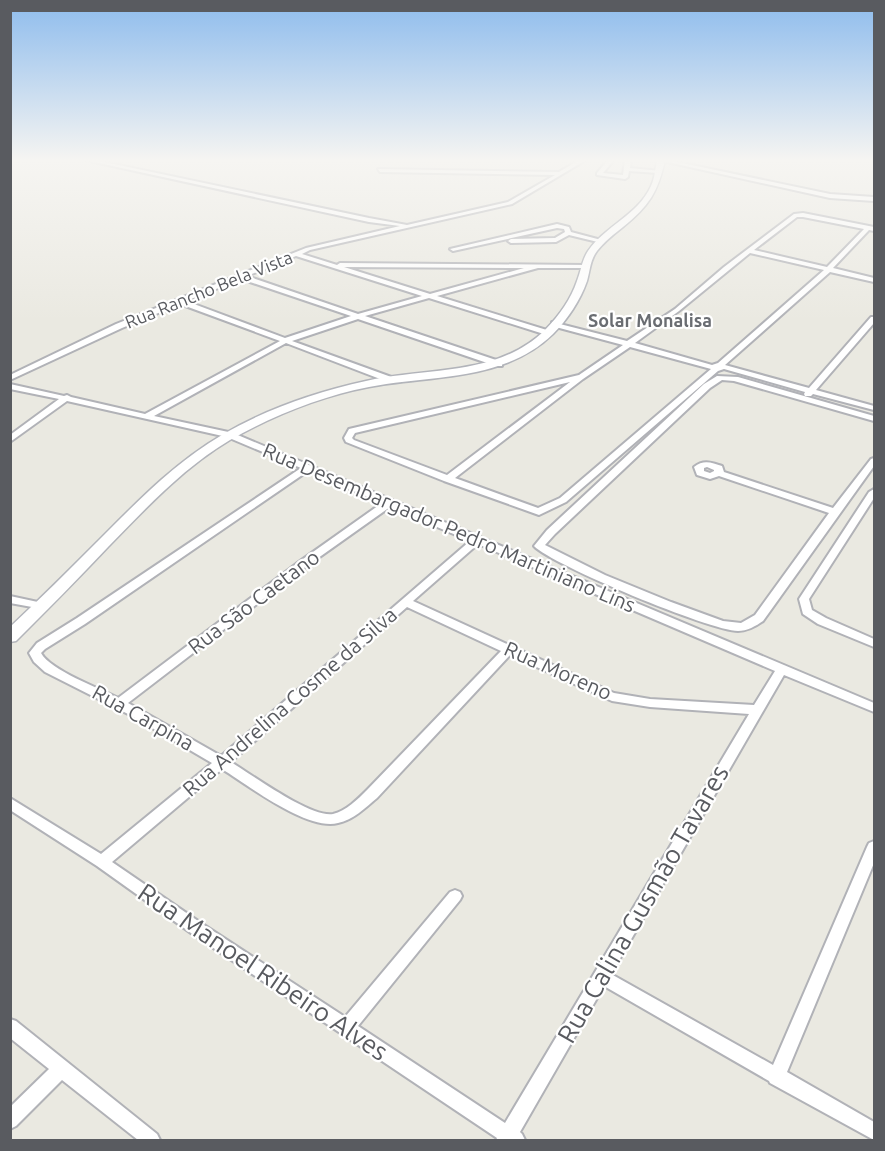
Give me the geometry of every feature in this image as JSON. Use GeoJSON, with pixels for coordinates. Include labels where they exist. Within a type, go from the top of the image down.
{"type":"FeatureCollection","features":[{"type":"Feature","properties":{"kind":"main road"},"geometry":{"type":"LineString","coordinates":[[10,637],[165,482],[203,452],[230,435],[304,403],[346,390],[391,380],[499,364],[519,356],[557,322],[575,296],[590,254],[633,214]]}},
{"type":"Feature","properties":{"kind":"street"},"geometry":{"type":"LineString","coordinates":[[340,214],[416,226]]}},
{"type":"Feature","properties":{"kind":"street","name":"Rua Rancho Bela Vista"},"geometry":{"type":"LineString","coordinates":[[10,378],[119,326],[315,247],[466,214]]}},
{"type":"Feature","properties":{"kind":"street"},"geometry":{"type":"LineString","coordinates":[[447,479],[629,342],[677,310],[748,251],[796,215],[871,229]]}},
{"type":"Feature","properties":{"kind":"street"},"geometry":{"type":"LineString","coordinates":[[453,249],[553,226],[567,228],[568,233]]}},
{"type":"Feature","properties":{"kind":"street"},"geometry":{"type":"LineString","coordinates":[[582,377],[361,429],[348,435],[350,442],[539,512],[563,500],[829,270],[871,229]]}},
{"type":"Feature","properties":{"kind":"street"},"geometry":{"type":"LineString","coordinates":[[490,241],[556,240],[568,233],[602,241]]}},
{"type":"Feature","properties":{"kind":"street"},"geometry":{"type":"LineString","coordinates":[[748,251],[874,280]]}},
{"type":"Feature","properties":{"kind":"street"},"geometry":{"type":"LineString","coordinates":[[296,254],[547,333]]}},
{"type":"Feature","properties":{"kind":"street"},"geometry":{"type":"LineString","coordinates":[[329,265],[585,266]]}},
{"type":"Feature","properties":{"kind":"street"},"geometry":{"type":"LineString","coordinates":[[147,416],[286,340],[358,316],[541,265]]}},
{"type":"Feature","properties":{"kind":"street"},"geometry":{"type":"LineString","coordinates":[[242,277],[499,364]]}},
{"type":"Feature","properties":{"kind":"street"},"geometry":{"type":"LineString","coordinates":[[182,302],[391,380]]}},
{"type":"Feature","properties":{"kind":"street"},"geometry":{"type":"LineString","coordinates":[[809,392],[874,319]]}},
{"type":"Feature","properties":{"kind":"street"},"geometry":{"type":"LineString","coordinates":[[557,322],[874,410]]}},
{"type":"Feature","properties":{"kind":"street"},"geometry":{"type":"LineString","coordinates":[[874,419],[731,378],[716,380],[654,434],[539,544],[543,550],[610,580],[723,625],[746,626],[759,618],[874,461]]}},
{"type":"Feature","properties":{"kind":"street","name":"Rua Desembargador Pedro Martiniano Lins"},"geometry":{"type":"LineString","coordinates":[[10,386],[230,435],[874,708]]}},
{"type":"Feature","properties":{"kind":"street"},"geometry":{"type":"LineString","coordinates":[[10,440],[67,397]]}},
{"type":"Feature","properties":{"kind":"street","name":"Rua Carpina"},"geometry":{"type":"LineString","coordinates":[[307,468],[38,648],[35,653],[36,658],[47,668],[120,703],[307,813],[324,819],[337,820],[349,814],[378,787],[509,649]]}},
{"type":"Feature","properties":{"kind":"street"},"geometry":{"type":"LineString","coordinates":[[719,473],[835,512]]}},
{"type":"Feature","properties":{"kind":"street"},"geometry":{"type":"LineString","coordinates":[[874,492],[804,599],[807,612],[822,621],[874,643]]}},
{"type":"Feature","properties":{"kind":"street","name":"Rua São Caetano"},"geometry":{"type":"LineString","coordinates":[[120,703],[300,566],[389,503]]}},
{"type":"Feature","properties":{"kind":"street","name":"Rua Andrelina Cosme da Silva"},"geometry":{"type":"LineString","coordinates":[[102,862],[221,763],[477,540]]}},
{"type":"Feature","properties":{"kind":"street"},"geometry":{"type":"LineString","coordinates":[[601,593],[610,580]]}},
{"type":"Feature","properties":{"kind":"street"},"geometry":{"type":"LineString","coordinates":[[10,599],[43,606]]}},
{"type":"Feature","properties":{"kind":"street","name":"Rua Moreno"},"geometry":{"type":"LineString","coordinates":[[405,602],[618,699],[756,710]]}},
{"type":"Feature","properties":{"kind":"street","name":"Rua Calina Gusmão Tavares"},"geometry":{"type":"LineString","coordinates":[[510,1139],[600,976],[782,668]]}},
{"type":"Feature","properties":{"kind":"street","name":"Rua Manoel Ribeiro Alves"},"geometry":{"type":"LineString","coordinates":[[10,803],[102,862],[510,1139]]}},
{"type":"Feature","properties":{"kind":"street"},"geometry":{"type":"LineString","coordinates":[[776,1077],[874,847]]}},
{"type":"Feature","properties":{"kind":"street"},"geometry":{"type":"LineString","coordinates":[[346,1028],[455,896]]}},
{"type":"Feature","properties":{"kind":"street"},"geometry":{"type":"LineString","coordinates":[[600,976],[874,1131]]}},
{"type":"Feature","properties":{"kind":"street"},"geometry":{"type":"LineString","coordinates":[[10,1027],[151,1140]]}},
{"type":"Feature","properties":{"kind":"street"},"geometry":{"type":"LineString","coordinates":[[10,1120],[62,1068]]}},
{"type":"Feature","properties":{"kind":"district","name":"Solar Monalisa"},"geometry":{"type":"Point","coordinates":[650,321]}}]}
